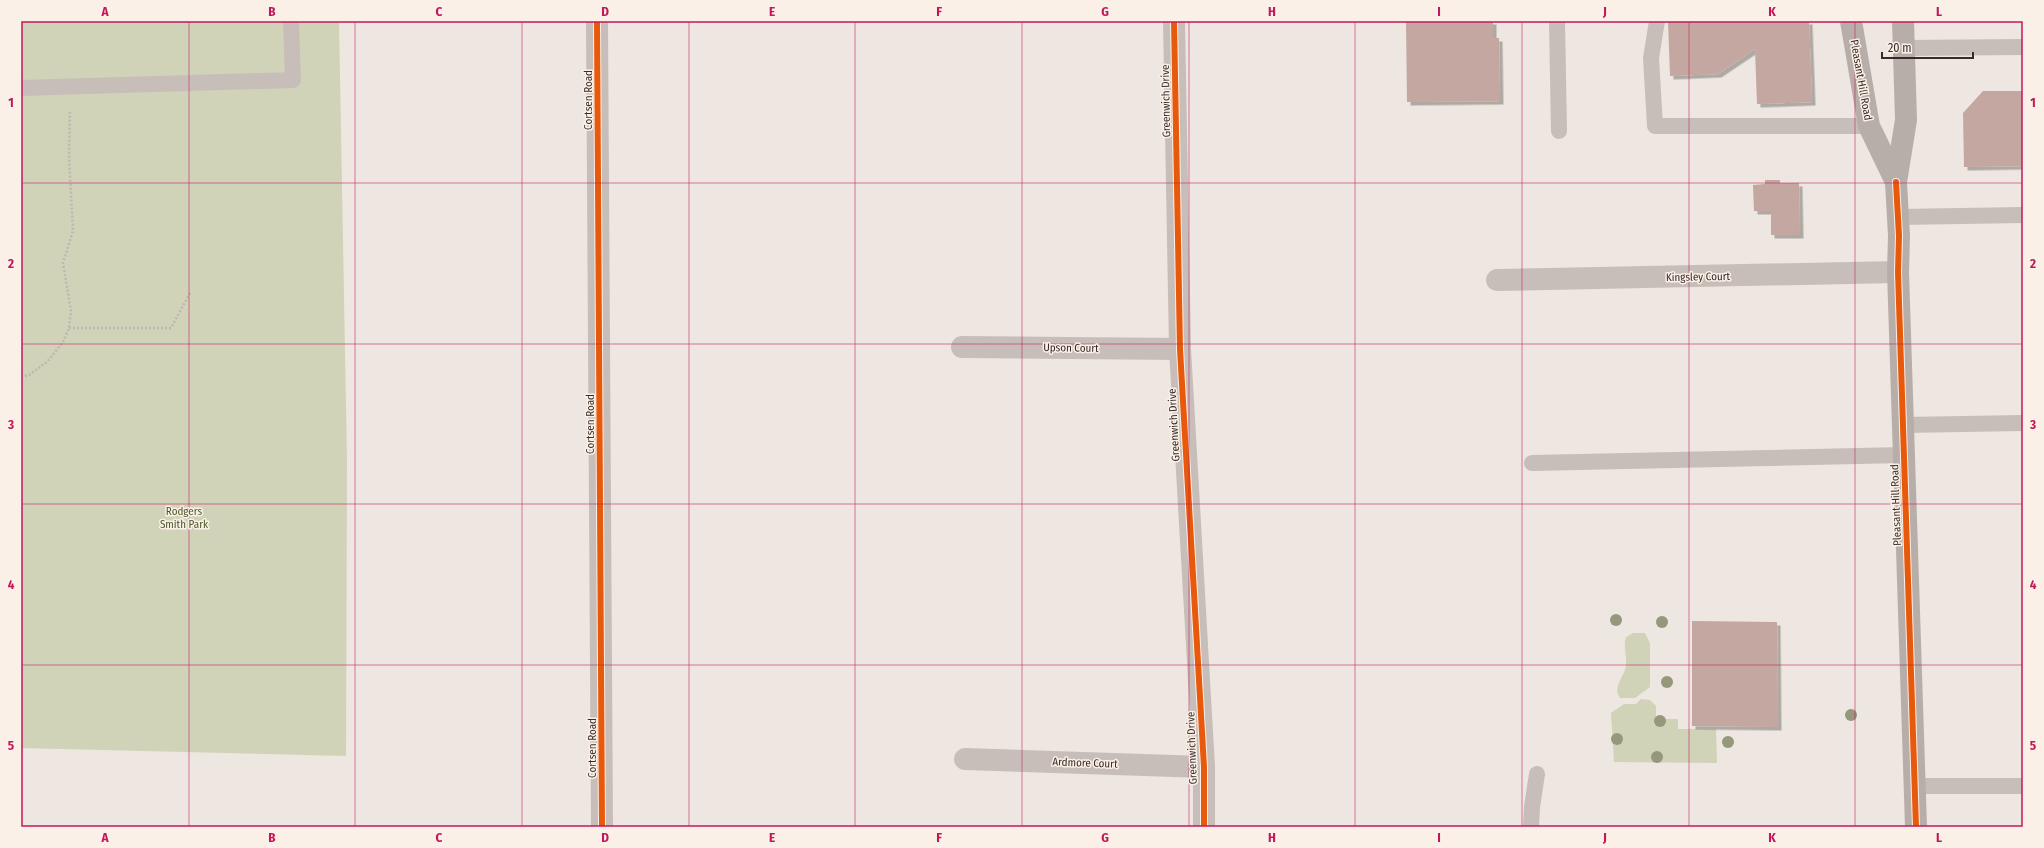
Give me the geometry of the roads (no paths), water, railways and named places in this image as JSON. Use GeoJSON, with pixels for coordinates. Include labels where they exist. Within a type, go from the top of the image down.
{"type":"FeatureCollection","features":[{"type":"Feature","properties":{"kind":"street","name":"Cortsen Road"},"geometry":{"type":"LineString","coordinates":[[597,21],[602,827]]}},
{"type":"Feature","properties":{"kind":"street","name":"Greenwich Drive"},"geometry":{"type":"LineString","coordinates":[[1174,21],[1180,349],[1204,767],[1204,827]]}},
{"type":"Feature","properties":{"kind":"street","name":"Pleasant Hill Road"},"geometry":{"type":"LineString","coordinates":[[1851,21],[1869,126],[1896,182]]}},
{"type":"Feature","properties":{"kind":"street","name":"Pleasant Hill Road"},"geometry":{"type":"LineString","coordinates":[[1903,21],[1906,120],[1896,182],[1916,827]]}},
{"type":"Feature","properties":{"kind":"street","name":"Kingsley Court"},"geometry":{"type":"LineString","coordinates":[[1497,280],[1898,272]]}},
{"type":"Feature","properties":{"kind":"street","name":"Upson Court"},"geometry":{"type":"LineString","coordinates":[[962,347],[1180,349]]}},
{"type":"Feature","properties":{"kind":"street","name":"Ardmore Court"},"geometry":{"type":"LineString","coordinates":[[965,759],[1204,767]]}},
{"type":"Feature","properties":{"kind":"lane"},"geometry":{"type":"LineString","coordinates":[[21,88],[293,80],[291,21]]}},
{"type":"Feature","properties":{"kind":"lane"},"geometry":{"type":"LineString","coordinates":[[1557,21],[1559,131]]}},
{"type":"Feature","properties":{"kind":"lane"},"geometry":{"type":"LineString","coordinates":[[1657,21],[1651,58],[1655,126],[1869,126]]}},
{"type":"Feature","properties":{"kind":"lane"},"geometry":{"type":"LineString","coordinates":[[1904,48],[2023,47]]}},
{"type":"Feature","properties":{"kind":"lane"},"geometry":{"type":"LineString","coordinates":[[1898,217],[2023,215]]}},
{"type":"Feature","properties":{"kind":"lane"},"geometry":{"type":"LineString","coordinates":[[1903,425],[2023,423]]}},
{"type":"Feature","properties":{"kind":"lane"},"geometry":{"type":"LineString","coordinates":[[1532,463],[1904,455]]}},
{"type":"Feature","properties":{"kind":"lane"},"geometry":{"type":"LineString","coordinates":[[1532,827],[1532,807],[1537,774]]}},
{"type":"Feature","properties":{"kind":"lane"},"geometry":{"type":"LineString","coordinates":[[1915,786],[2023,786]]}},
{"type":"Feature","properties":{"kind":"park label","name":"Rodgers Smith Park"},"geometry":{"type":"Point","coordinates":[184,517]}}]}
